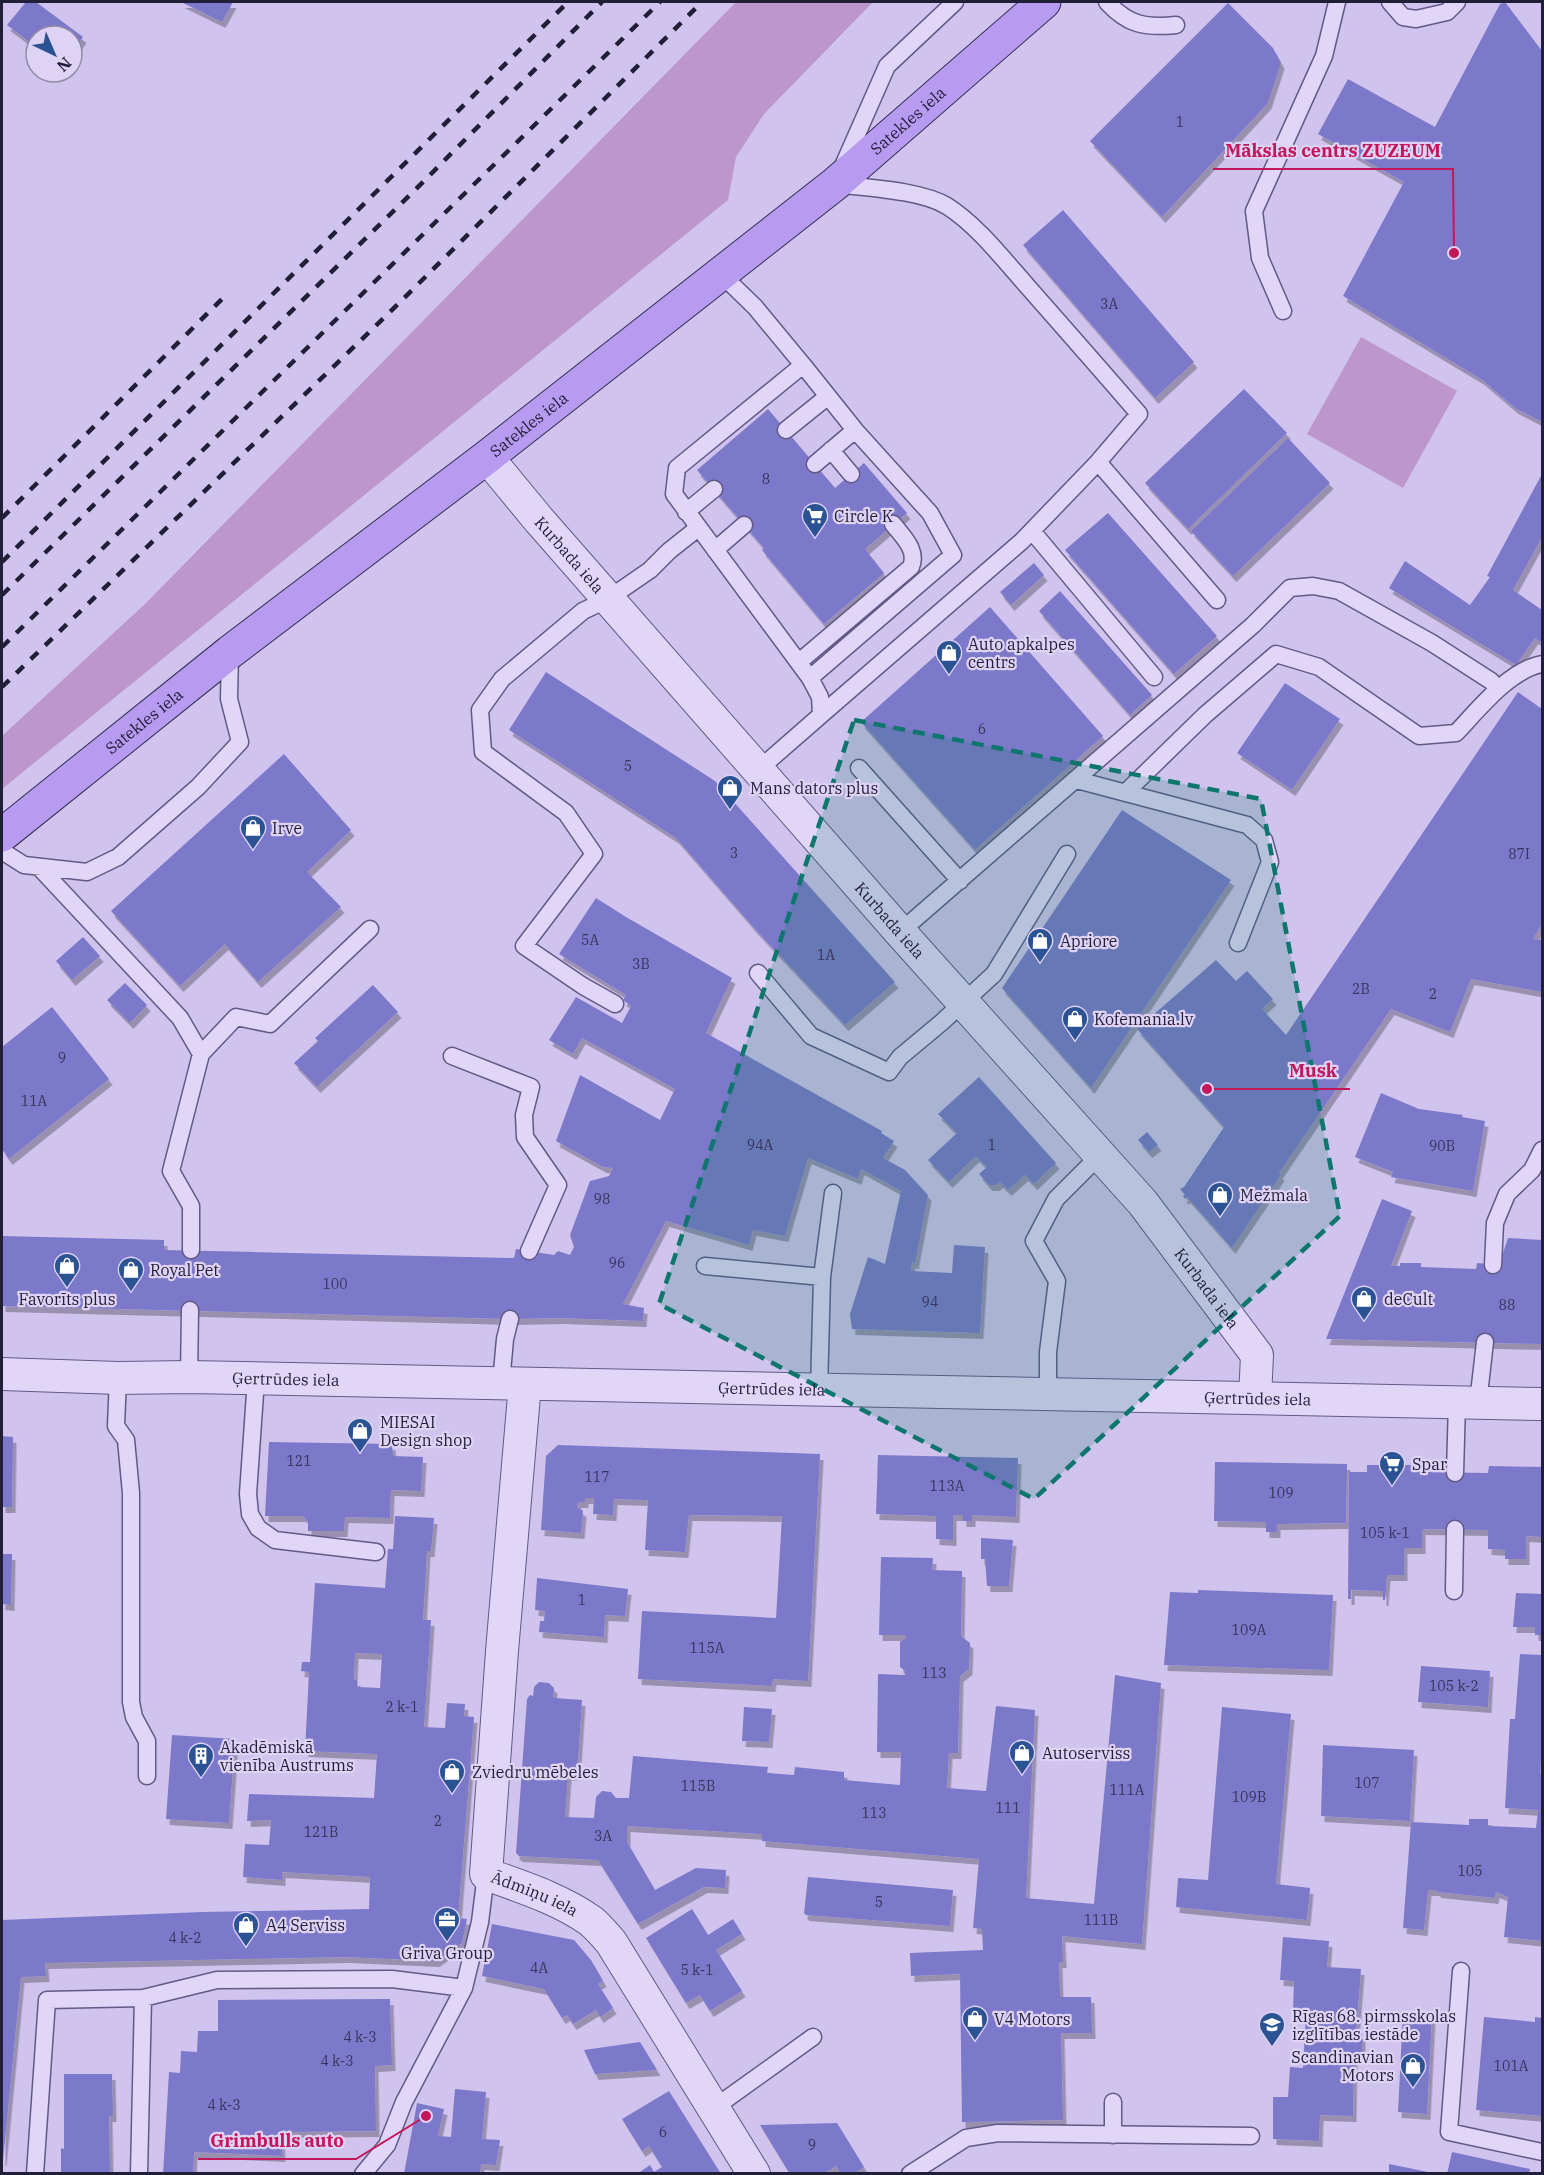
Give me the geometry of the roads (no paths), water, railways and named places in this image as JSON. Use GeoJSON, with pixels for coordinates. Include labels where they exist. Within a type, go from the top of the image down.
{"type":"FeatureCollection","features":[{"type":"Feature","properties":{"kind":"main road","name":"Satekles iela"},"geometry":{"type":"LineString","coordinates":[[2,835],[230,652],[487,457],[836,184],[1044,2]]}},
{"type":"Feature","properties":{"kind":"street","name":"Kurbada iela"},"geometry":{"type":"LineString","coordinates":[[487,457],[608,599],[900,932],[1143,1203],[1257,1355],[1255,1398]]}},
{"type":"Feature","properties":{"kind":"street","name":"Ģertrūdes iela"},"geometry":{"type":"LineString","coordinates":[[2,1374],[1542,1404]]}},
{"type":"Feature","properties":{"kind":"street","name":"Ādmiņu iela"},"geometry":{"type":"LineString","coordinates":[[513,1384],[502,1651],[486,1874],[524,1888],[571,1910],[593,1922],[611,1942],[754,2174]]}},
{"type":"Feature","properties":{"kind":"lane"},"geometry":{"type":"LineString","coordinates":[[758,770],[1032,531],[1098,462],[1139,414],[1001,257],[964,219],[935,201],[892,191],[836,184],[887,66],[955,2]]}},
{"type":"Feature","properties":{"kind":"lane"},"geometry":{"type":"LineString","coordinates":[[1107,2],[1120,16],[1142,25],[1176,25]]}},
{"type":"Feature","properties":{"kind":"lane"},"geometry":{"type":"LineString","coordinates":[[1283,311],[1260,258],[1254,211],[1324,56],[1337,2]]}},
{"type":"Feature","properties":{"kind":"lane"},"geometry":{"type":"LineString","coordinates":[[1389,2],[1403,17],[1416,19],[1447,12],[1457,2]]}},
{"type":"Feature","properties":{"kind":"lane"},"geometry":{"type":"LineString","coordinates":[[720,273],[755,307],[855,430],[930,513],[953,555],[810,678]]}},
{"type":"Feature","properties":{"kind":"lane"},"geometry":{"type":"LineString","coordinates":[[803,365],[676,468],[674,494],[810,678],[820,697],[821,715]]}},
{"type":"Feature","properties":{"kind":"lane"},"geometry":{"type":"LineString","coordinates":[[786,430],[827,397]]}},
{"type":"Feature","properties":{"kind":"lane"},"geometry":{"type":"LineString","coordinates":[[815,464],[855,430]]}},
{"type":"Feature","properties":{"kind":"lane"},"geometry":{"type":"LineString","coordinates":[[831,450],[851,474]]}},
{"type":"Feature","properties":{"kind":"lane"},"geometry":{"type":"LineString","coordinates":[[1098,462],[1217,600]]}},
{"type":"Feature","properties":{"kind":"lane"},"geometry":{"type":"LineString","coordinates":[[686,512],[714,489]]}},
{"type":"Feature","properties":{"kind":"lane"},"geometry":{"type":"LineString","coordinates":[[799,662],[911,567],[915,559],[910,545],[893,524]]}},
{"type":"Feature","properties":{"kind":"lane"},"geometry":{"type":"LineString","coordinates":[[715,550],[744,525]]}},
{"type":"Feature","properties":{"kind":"lane"},"geometry":{"type":"LineString","coordinates":[[615,1004],[583,986],[524,946],[594,854],[566,813],[483,752],[480,710],[502,679],[583,611],[608,599],[650,570],[698,528]]}},
{"type":"Feature","properties":{"kind":"lane"},"geometry":{"type":"LineString","coordinates":[[1032,531],[1154,677]]}},
{"type":"Feature","properties":{"kind":"lane"},"geometry":{"type":"LineString","coordinates":[[900,932],[1253,625],[1290,588],[1313,586],[1339,591],[1432,643],[1491,681],[1498,689]]}},
{"type":"Feature","properties":{"kind":"lane"},"geometry":{"type":"LineString","coordinates":[[2,851],[24,865],[87,872],[118,857],[198,787],[240,742],[229,699],[230,652]]}},
{"type":"Feature","properties":{"kind":"lane"},"geometry":{"type":"LineString","coordinates":[[1125,793],[1205,715],[1275,654],[1319,666],[1419,736],[1456,733],[1498,689],[1532,666],[1542,664]]}},
{"type":"Feature","properties":{"kind":"lane"},"geometry":{"type":"LineString","coordinates":[[859,768],[960,881]]}},
{"type":"Feature","properties":{"kind":"lane"},"geometry":{"type":"LineString","coordinates":[[1077,780],[1247,825],[1264,840],[1270,862],[1238,943]]}},
{"type":"Feature","properties":{"kind":"lane"},"geometry":{"type":"LineString","coordinates":[[758,973],[811,1036],[889,1072],[900,1057],[994,974],[1067,854]]}},
{"type":"Feature","properties":{"kind":"lane"},"geometry":{"type":"LineString","coordinates":[[39,867],[180,1018],[201,1054]]}},
{"type":"Feature","properties":{"kind":"lane"},"geometry":{"type":"LineString","coordinates":[[191,1250],[191,1206],[171,1171],[201,1054],[236,1017],[270,1024],[370,928]]}},
{"type":"Feature","properties":{"kind":"lane"},"geometry":{"type":"LineString","coordinates":[[452,1056],[531,1087],[524,1115],[525,1137],[558,1185],[529,1251]]}},
{"type":"Feature","properties":{"kind":"lane"},"geometry":{"type":"LineString","coordinates":[[1493,1264],[1496,1223],[1507,1194],[1532,1170],[1542,1150]]}},
{"type":"Feature","properties":{"kind":"lane"},"geometry":{"type":"LineString","coordinates":[[1048,1395],[1048,1352],[1057,1281],[1034,1241],[1056,1199],[1100,1155]]}},
{"type":"Feature","properties":{"kind":"lane"},"geometry":{"type":"LineString","coordinates":[[819,1391],[822,1277],[832,1194]]}},
{"type":"Feature","properties":{"kind":"lane"},"geometry":{"type":"LineString","coordinates":[[705,1266],[822,1277]]}},
{"type":"Feature","properties":{"kind":"lane"},"geometry":{"type":"LineString","coordinates":[[189,1377],[190,1310]]}},
{"type":"Feature","properties":{"kind":"lane"},"geometry":{"type":"LineString","coordinates":[[510,1319],[505,1339],[513,1384]]}},
{"type":"Feature","properties":{"kind":"lane"},"geometry":{"type":"LineString","coordinates":[[1455,1473],[1468,1402],[1485,1342]]}},
{"type":"Feature","properties":{"kind":"lane"},"geometry":{"type":"LineString","coordinates":[[118,1378],[116,1426],[126,1440],[131,1493],[131,1702],[134,1717],[147,1741],[147,1776]]}},
{"type":"Feature","properties":{"kind":"lane"},"geometry":{"type":"LineString","coordinates":[[256,1379],[248,1494],[250,1514],[258,1528],[275,1540],[376,1552]]}},
{"type":"Feature","properties":{"kind":"lane"},"geometry":{"type":"LineString","coordinates":[[1454,1591],[1455,1529]]}},
{"type":"Feature","properties":{"kind":"lane"},"geometry":{"type":"LineString","coordinates":[[363,2174],[387,2145],[404,2102],[464,1988],[480,1922],[486,1874]]}},
{"type":"Feature","properties":{"kind":"lane"},"geometry":{"type":"LineString","coordinates":[[1461,1971],[1449,2132],[1542,2152]]}},
{"type":"Feature","properties":{"kind":"lane"},"geometry":{"type":"LineString","coordinates":[[35,2174],[47,2000],[144,1998],[217,1980],[392,1979],[464,1988]]}},
{"type":"Feature","properties":{"kind":"lane"},"geometry":{"type":"LineString","coordinates":[[139,2174],[144,1998]]}},
{"type":"Feature","properties":{"kind":"lane"},"geometry":{"type":"LineString","coordinates":[[714,2108],[813,2037]]}},
{"type":"Feature","properties":{"kind":"lane"},"geometry":{"type":"LineString","coordinates":[[1113,2102],[1113,2135]]}},
{"type":"Feature","properties":{"kind":"lane"},"geometry":{"type":"LineString","coordinates":[[910,2174],[966,2138],[998,2133],[1251,2136]]}},
{"type":"Feature","properties":{"kind":"railway"},"geometry":{"type":"LineString","coordinates":[[2,562],[568,2]]}},
{"type":"Feature","properties":{"kind":"railway"},"geometry":{"type":"LineString","coordinates":[[2,595],[415,190],[602,2]]}},
{"type":"Feature","properties":{"kind":"railway"},"geometry":{"type":"LineString","coordinates":[[2,647],[660,2]]}},
{"type":"Feature","properties":{"kind":"railway"},"geometry":{"type":"LineString","coordinates":[[2,687],[390,312],[702,2]]}},
{"type":"Feature","properties":{"kind":"railway"},"geometry":{"type":"LineString","coordinates":[[2,518],[225,296]]}},
{"type":"Feature","properties":{"kind":"place","name":"Mākslas centrs ZUZEUM"},"geometry":{"type":"Point","coordinates":[1454,253]}},
{"type":"Feature","properties":{"kind":"place","name":"Circle K"},"geometry":{"type":"Point","coordinates":[815,539]}},
{"type":"Feature","properties":{"kind":"place","name":"Auto apkalpes centrs"},"geometry":{"type":"Point","coordinates":[949,676]}},
{"type":"Feature","properties":{"kind":"place","name":"Mans dators plus"},"geometry":{"type":"Point","coordinates":[730,811]}},
{"type":"Feature","properties":{"kind":"place","name":"Irve"},"geometry":{"type":"Point","coordinates":[253,851]}},
{"type":"Feature","properties":{"kind":"place","name":"Apriore"},"geometry":{"type":"Point","coordinates":[1040,964]}},
{"type":"Feature","properties":{"kind":"place","name":"Kofemania.lv"},"geometry":{"type":"Point","coordinates":[1075,1042]}},
{"type":"Feature","properties":{"kind":"place","name":"Musk"},"geometry":{"type":"Point","coordinates":[1207,1089]}},
{"type":"Feature","properties":{"kind":"place","name":"Mežmala"},"geometry":{"type":"Point","coordinates":[1220,1218]}},
{"type":"Feature","properties":{"kind":"place","name":"Favorīts plus"},"geometry":{"type":"Point","coordinates":[67,1289]}},
{"type":"Feature","properties":{"kind":"place","name":"Royal Pet"},"geometry":{"type":"Point","coordinates":[131,1293]}},
{"type":"Feature","properties":{"kind":"place","name":"deCult"},"geometry":{"type":"Point","coordinates":[1364,1322]}},
{"type":"Feature","properties":{"kind":"place","name":"MIESAI Design shop"},"geometry":{"type":"Point","coordinates":[360,1454]}},
{"type":"Feature","properties":{"kind":"place","name":"Spar"},"geometry":{"type":"Point","coordinates":[1392,1487]}},
{"type":"Feature","properties":{"kind":"place","name":"Autoserviss"},"geometry":{"type":"Point","coordinates":[1022,1776]}},
{"type":"Feature","properties":{"kind":"place","name":"Akadēmiskā vienība Austrums"},"geometry":{"type":"Point","coordinates":[201,1779]}},
{"type":"Feature","properties":{"kind":"place","name":"Zviedru mēbeles"},"geometry":{"type":"Point","coordinates":[452,1795]}},
{"type":"Feature","properties":{"kind":"place","name":"Griva Group"},"geometry":{"type":"Point","coordinates":[447,1943]}},
{"type":"Feature","properties":{"kind":"place","name":"A4 Serviss"},"geometry":{"type":"Point","coordinates":[246,1948]}},
{"type":"Feature","properties":{"kind":"place","name":"V4 Motors"},"geometry":{"type":"Point","coordinates":[975,2042]}},
{"type":"Feature","properties":{"kind":"place","name":"Rīgas 68. pirmsskolas izglītības iestāde"},"geometry":{"type":"Point","coordinates":[1272,2048]}},
{"type":"Feature","properties":{"kind":"place","name":"Scandinavian Motors"},"geometry":{"type":"Point","coordinates":[1413,2089]}},
{"type":"Feature","properties":{"kind":"place","name":"Grimbulls auto"},"geometry":{"type":"Point","coordinates":[426,2116]}}]}
